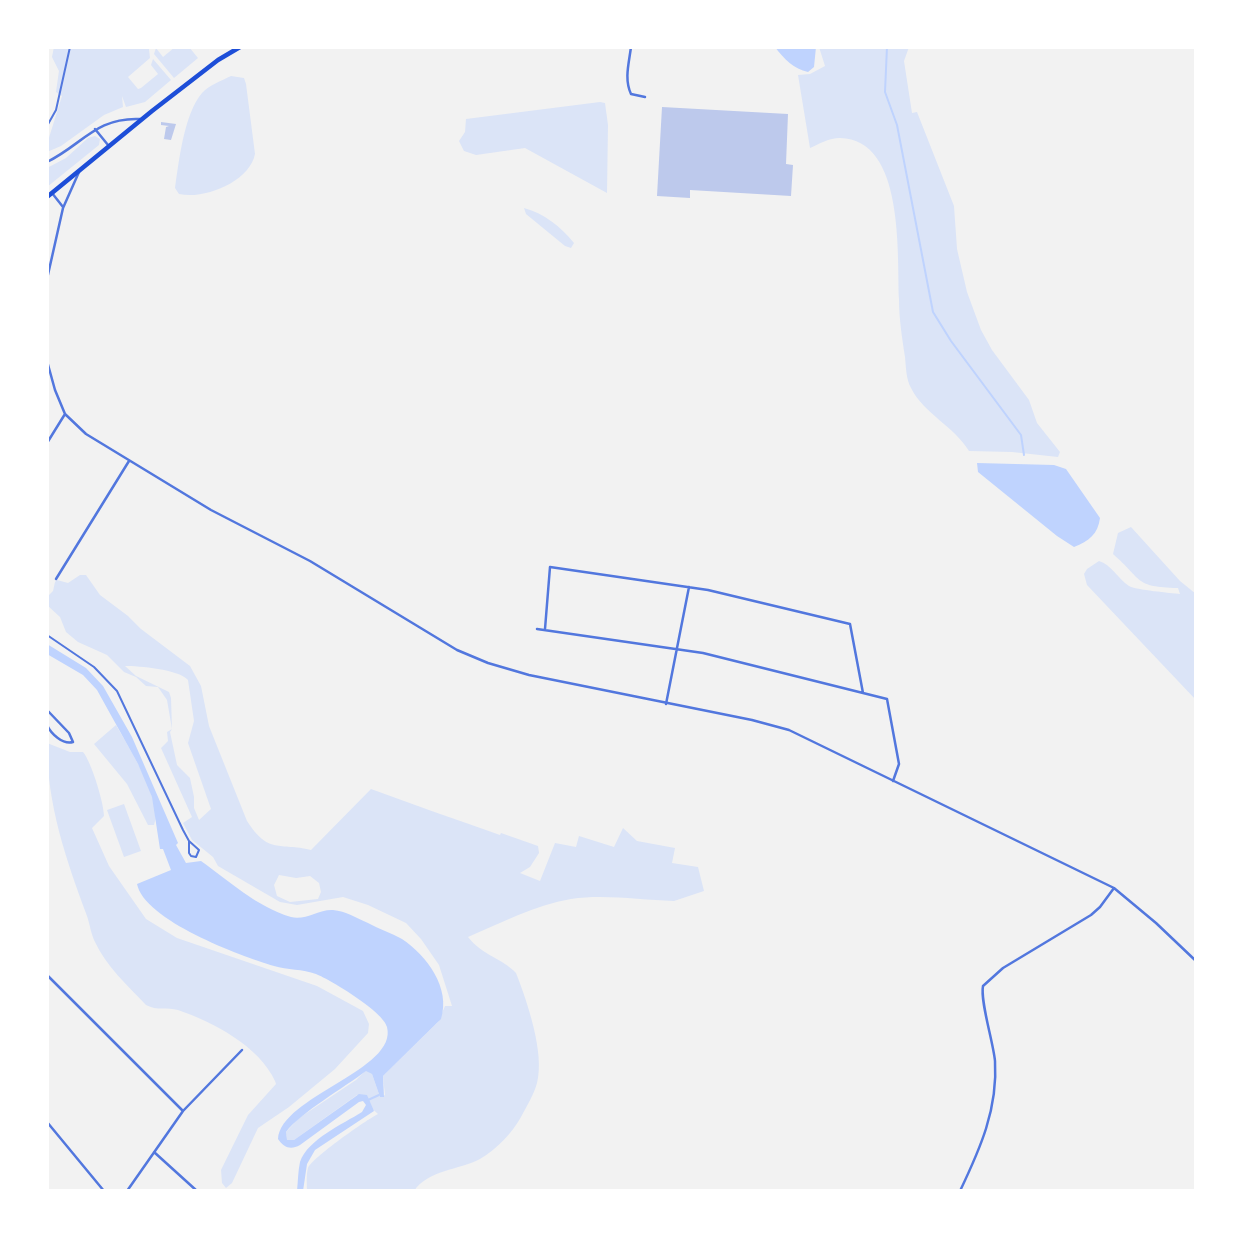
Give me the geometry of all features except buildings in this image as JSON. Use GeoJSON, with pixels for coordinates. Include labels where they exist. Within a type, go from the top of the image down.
{"type":"FeatureCollection","features":[{"type":"Feature","properties":{"kind":"main road"},"geometry":{"type":"LineString","coordinates":[[49,195],[218,60],[240,47]]}},
{"type":"Feature","properties":{"kind":"street"},"geometry":{"type":"LineString","coordinates":[[631,47],[628,87],[631,94],[645,97]]}},
{"type":"Feature","properties":{"kind":"street"},"geometry":{"type":"LineString","coordinates":[[47,162],[106,123],[122,119],[142,119]]}},
{"type":"Feature","properties":{"kind":"street"},"geometry":{"type":"LineString","coordinates":[[95,129],[109,146]]}},
{"type":"Feature","properties":{"kind":"street"},"geometry":{"type":"LineString","coordinates":[[47,279],[63,208],[81,170]]}},
{"type":"Feature","properties":{"kind":"street"},"geometry":{"type":"LineString","coordinates":[[49,195],[63,208]]}},
{"type":"Feature","properties":{"kind":"street"},"geometry":{"type":"LineString","coordinates":[[47,360],[65,414],[86,435],[211,510],[310,561],[457,650],[517,672],[789,730],[1114,888],[1196,961]]}},
{"type":"Feature","properties":{"kind":"street"},"geometry":{"type":"LineString","coordinates":[[47,443],[65,414]]}},
{"type":"Feature","properties":{"kind":"street"},"geometry":{"type":"LineString","coordinates":[[55,579],[130,461]]}},
{"type":"Feature","properties":{"kind":"street"},"geometry":{"type":"LineString","coordinates":[[545,629],[550,567],[689,587],[850,624],[863,693]]}},
{"type":"Feature","properties":{"kind":"street"},"geometry":{"type":"LineString","coordinates":[[666,704],[689,587]]}},
{"type":"Feature","properties":{"kind":"street"},"geometry":{"type":"LineString","coordinates":[[537,629],[703,653],[887,699],[899,764],[893,781]]}},
{"type":"Feature","properties":{"kind":"street"},"geometry":{"type":"LineString","coordinates":[[47,709],[69,733],[73,742],[65,742],[52,733],[47,725]]}},
{"type":"Feature","properties":{"kind":"street"},"geometry":{"type":"LineString","coordinates":[[960,1191],[984,1139],[994,1089],[995,1062],[990,1024],[983,1002],[984,986],[1003,968],[1091,915],[1114,888]]}},
{"type":"Feature","properties":{"kind":"street"},"geometry":{"type":"LineString","coordinates":[[47,975],[183,1111]]}},
{"type":"Feature","properties":{"kind":"street"},"geometry":{"type":"LineString","coordinates":[[127,1191],[183,1111],[242,1050]]}},
{"type":"Feature","properties":{"kind":"street"},"geometry":{"type":"LineString","coordinates":[[47,1122],[104,1191]]}},
{"type":"Feature","properties":{"kind":"street"},"geometry":{"type":"LineString","coordinates":[[154,1152],[197,1191]]}},
{"type":"Feature","properties":{"kind":"lane"},"geometry":{"type":"LineString","coordinates":[[47,126],[56,110],[70,47]]}},
{"type":"Feature","properties":{"kind":"lane"},"geometry":{"type":"LineString","coordinates":[[47,635],[94,667],[117,691],[189,841],[191,856],[199,855],[198,847],[189,841]]}},
{"type":"Feature","properties":{"kind":"shaded area"},"geometry":{"type":"Polygon","coordinates":[[[54,47],[143,47],[149,49],[150,58],[128,77],[138,89],[158,74],[151,65],[153,59],[171,80],[145,102],[126,107],[122,96],[123,107],[104,115],[61,146],[47,152],[62,96],[56,92],[59,71],[52,57],[54,47]]]}},
{"type":"Feature","properties":{"kind":"shaded area"},"geometry":{"type":"Polygon","coordinates":[[[175,47],[189,47],[198,58],[174,78],[154,54],[156,48],[163,57],[175,47]]]}},
{"type":"Feature","properties":{"kind":"shaded area"},"geometry":{"type":"Polygon","coordinates":[[[819,47],[909,47],[904,61],[912,113],[917,112],[954,206],[957,249],[967,292],[981,330],[992,350],[1029,400],[1037,423],[1060,452],[1058,457],[969,451],[955,434],[923,405],[911,388],[906,373],[900,321],[897,229],[887,178],[876,157],[861,143],[836,138],[810,148],[798,75],[810,74],[825,66],[819,47]]]}},
{"type":"Feature","properties":{"kind":"shaded area"},"geometry":{"type":"Polygon","coordinates":[[[231,76],[244,78],[246,84],[255,154],[251,164],[236,180],[213,191],[179,194],[175,188],[183,138],[191,113],[205,90],[231,76]]]}},
{"type":"Feature","properties":{"kind":"shaded area"},"geometry":{"type":"Polygon","coordinates":[[[605,103],[608,125],[607,193],[525,148],[476,155],[464,151],[459,141],[465,132],[466,119],[605,103]]]}},
{"type":"Feature","properties":{"kind":"shaded area"},"geometry":{"type":"Polygon","coordinates":[[[95,136],[100,139],[99,145],[47,187],[47,168],[66,158],[88,138],[95,136]]]}},
{"type":"Feature","properties":{"kind":"shaded area"},"geometry":{"type":"Polygon","coordinates":[[[524,208],[558,226],[574,243],[571,248],[526,214],[524,208]]]}},
{"type":"Feature","properties":{"kind":"shaded area"},"geometry":{"type":"Polygon","coordinates":[[[1131,527],[1180,581],[1196,594],[1196,700],[1087,585],[1084,574],[1099,561],[1129,586],[1180,594],[1178,588],[1146,584],[1113,554],[1118,533],[1131,527]]]}},
{"type":"Feature","properties":{"kind":"shaded area"},"geometry":{"type":"Polygon","coordinates":[[[80,575],[86,575],[100,595],[190,666],[201,686],[209,726],[247,821],[268,843],[311,850],[371,789],[538,846],[539,853],[530,867],[520,873],[540,881],[555,843],[576,847],[579,836],[614,847],[623,828],[637,841],[675,848],[672,863],[698,867],[704,891],[674,901],[609,897],[571,899],[531,910],[468,937],[480,949],[516,973],[530,1012],[539,1057],[537,1083],[528,1104],[509,1135],[486,1155],[472,1163],[427,1179],[414,1191],[307,1191],[307,1171],[312,1163],[378,1114],[357,1095],[294,1140],[287,1140],[286,1132],[299,1118],[356,1080],[366,1070],[372,1074],[380,1097],[385,1095],[383,1076],[438,1022],[445,1006],[452,1006],[439,965],[406,923],[368,905],[343,897],[297,905],[280,902],[218,866],[213,857],[192,840],[183,823],[192,817],[161,748],[168,741],[167,732],[172,729],[167,700],[158,687],[146,686],[136,677],[124,672],[107,655],[78,642],[66,632],[60,617],[47,605],[47,597],[53,591],[57,580],[68,583],[80,575]],[[125,666],[136,676],[169,692],[170,732],[177,765],[190,778],[194,808],[199,820],[211,809],[188,743],[194,721],[188,680],[167,671],[125,666]],[[279,875],[274,885],[277,896],[290,902],[318,899],[321,892],[319,883],[310,876],[296,878],[279,875]]]}},
{"type":"Feature","properties":{"kind":"shaded area"},"geometry":{"type":"Polygon","coordinates":[[[116,725],[150,789],[156,815],[154,825],[148,825],[127,784],[94,744],[116,725]]]}},
{"type":"Feature","properties":{"kind":"shaded area"},"geometry":{"type":"Polygon","coordinates":[[[47,743],[70,752],[83,752],[90,764],[104,816],[92,828],[109,866],[146,919],[177,938],[317,986],[363,1011],[369,1024],[368,1033],[335,1069],[289,1107],[258,1128],[232,1183],[226,1188],[222,1183],[221,1170],[248,1115],[276,1084],[275,1081],[258,1057],[234,1037],[206,1021],[178,1010],[146,1005],[105,959],[92,936],[59,831],[50,788],[47,743]]]}},
{"type":"Feature","properties":{"kind":"shaded area"},"geometry":{"type":"Polygon","coordinates":[[[124,804],[141,851],[124,857],[107,810],[124,804]]]}},
{"type":"Feature","properties":{"kind":"water"},"geometry":{"type":"Polygon","coordinates":[[[775,47],[816,47],[814,67],[808,72],[798,69],[775,47]]]}},
{"type":"Feature","properties":{"kind":"water"},"geometry":{"type":"Polygon","coordinates":[[[977,463],[1054,465],[1066,469],[1100,518],[1095,533],[1074,547],[978,472],[977,463]]]}},
{"type":"Feature","properties":{"kind":"water"},"geometry":{"type":"Polygon","coordinates":[[[47,644],[86,668],[103,686],[132,737],[178,843],[176,845],[186,863],[201,861],[255,900],[291,917],[333,910],[351,915],[402,939],[420,954],[435,974],[443,996],[441,1019],[383,1076],[384,1097],[380,1097],[372,1074],[366,1071],[312,1109],[286,1132],[287,1140],[294,1140],[359,1094],[367,1095],[374,1111],[315,1150],[307,1164],[303,1191],[297,1191],[299,1165],[304,1154],[318,1139],[362,1112],[366,1105],[363,1101],[359,1102],[300,1145],[291,1148],[278,1139],[284,1124],[298,1109],[375,1057],[386,1042],[387,1027],[367,1005],[323,977],[311,972],[274,966],[195,935],[157,911],[144,897],[137,884],[171,870],[163,849],[160,849],[152,797],[138,764],[97,690],[83,675],[47,654],[47,644]]]}},
{"type":"Feature","properties":{"kind":"waterway"},"geometry":{"type":"LineString","coordinates":[[887,47],[885,92],[897,125],[933,312],[951,341],[1021,435],[1024,455]]}},
{"type":"Feature","properties":{"kind":"waterway"},"geometry":{"type":"LineString","coordinates":[[368,1100],[379,1095]]}}]}
